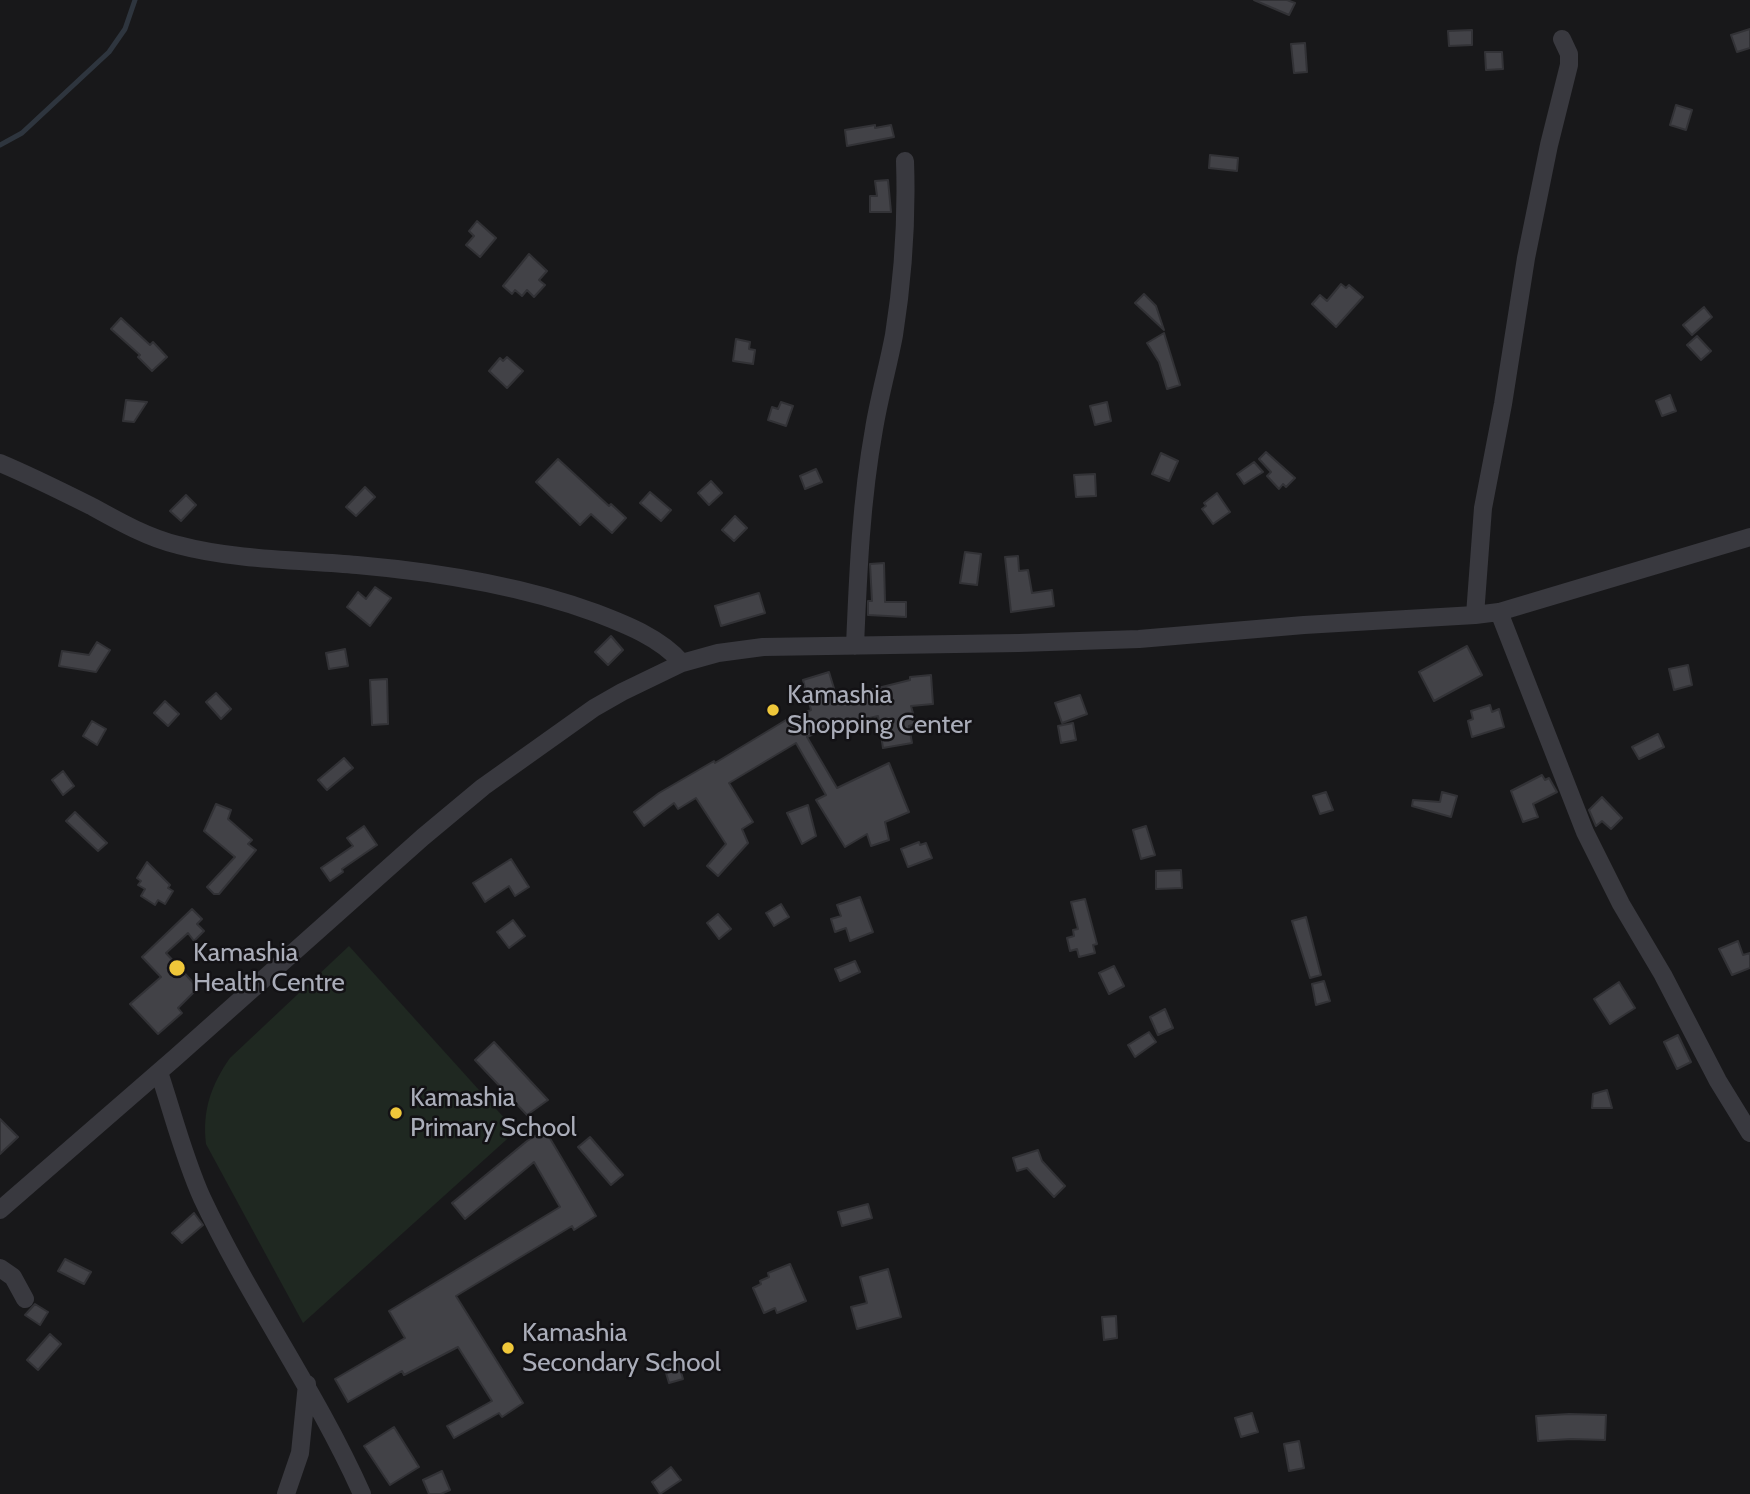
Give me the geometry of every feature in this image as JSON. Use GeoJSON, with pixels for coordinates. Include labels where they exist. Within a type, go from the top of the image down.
{"type":"FeatureCollection","features":[{"type":"Feature","properties":{"kind":"street"},"geometry":{"type":"LineString","coordinates":[[1475,615],[1483,508],[1526,258],[1549,145],[1569,65],[1569,54],[1562,39]]}},
{"type":"Feature","properties":{"kind":"street"},"geometry":{"type":"LineString","coordinates":[[855,646],[867,479],[874,429],[894,336],[907,215],[905,161]]}},
{"type":"Feature","properties":{"kind":"street"},"geometry":{"type":"LineString","coordinates":[[0,463],[174,544],[233,555],[418,571],[470,580],[581,608],[643,634],[667,648],[682,663]]}},
{"type":"Feature","properties":{"kind":"street"},"geometry":{"type":"LineString","coordinates":[[0,1210],[483,787],[594,708],[682,663],[718,653],[763,647],[1139,639],[1304,625],[1475,615],[1499,612],[1750,537]]}},
{"type":"Feature","properties":{"kind":"street"},"geometry":{"type":"LineString","coordinates":[[1499,612],[1585,832],[1621,904],[1664,975],[1718,1081],[1750,1133]]}},
{"type":"Feature","properties":{"kind":"street"},"geometry":{"type":"LineString","coordinates":[[159,1072],[202,1197],[253,1294],[307,1384],[362,1494]]}},
{"type":"Feature","properties":{"kind":"street"},"geometry":{"type":"LineString","coordinates":[[0,1268],[13,1277],[25,1299]]}},
{"type":"Feature","properties":{"kind":"street"},"geometry":{"type":"LineString","coordinates":[[286,1494],[300,1454],[307,1384]]}},
{"type":"Feature","properties":{"kind":"shaded area"},"geometry":{"type":"Polygon","coordinates":[[[349,946],[516,1131],[303,1323],[206,1144],[205,1120],[213,1088],[230,1058],[349,946]]]}},
{"type":"Feature","properties":{"kind":"building"},"geometry":{"type":"Polygon","coordinates":[[[1254,0],[1287,0],[1295,3],[1289,15],[1254,0]]]}},
{"type":"Feature","properties":{"kind":"building"},"geometry":{"type":"Polygon","coordinates":[[[1750,29],[1750,48],[1737,52],[1731,35],[1750,29]]]}},
{"type":"Feature","properties":{"kind":"building"},"geometry":{"type":"Polygon","coordinates":[[[1472,30],[1472,45],[1449,46],[1448,31],[1472,30]]]}},
{"type":"Feature","properties":{"kind":"building"},"geometry":{"type":"Polygon","coordinates":[[[1305,43],[1307,72],[1294,73],[1291,44],[1305,43]]]}},
{"type":"Feature","properties":{"kind":"building"},"geometry":{"type":"Polygon","coordinates":[[[1485,52],[1502,52],[1503,69],[1486,70],[1485,52]]]}},
{"type":"Feature","properties":{"kind":"building"},"geometry":{"type":"Polygon","coordinates":[[[1676,105],[1692,110],[1686,130],[1670,125],[1676,105]]]}},
{"type":"Feature","properties":{"kind":"building"},"geometry":{"type":"Polygon","coordinates":[[[875,125],[875,128],[891,125],[894,137],[847,146],[845,130],[875,125]]]}},
{"type":"Feature","properties":{"kind":"building"},"geometry":{"type":"Polygon","coordinates":[[[1210,155],[1238,158],[1237,171],[1209,168],[1210,155]]]}},
{"type":"Feature","properties":{"kind":"building"},"geometry":{"type":"Polygon","coordinates":[[[888,180],[891,212],[870,212],[870,196],[877,196],[875,181],[888,180]]]}},
{"type":"Feature","properties":{"kind":"building"},"geometry":{"type":"Polygon","coordinates":[[[477,221],[496,238],[480,257],[466,245],[474,236],[469,231],[477,221]]]}},
{"type":"Feature","properties":{"kind":"building"},"geometry":{"type":"Polygon","coordinates":[[[529,254],[547,271],[539,280],[545,285],[534,297],[527,290],[522,296],[515,290],[512,294],[503,286],[529,254]]]}},
{"type":"Feature","properties":{"kind":"building"},"geometry":{"type":"Polygon","coordinates":[[[1341,284],[1346,288],[1349,285],[1363,297],[1336,327],[1312,304],[1320,295],[1327,301],[1341,284]]]}},
{"type":"Feature","properties":{"kind":"building"},"geometry":{"type":"Polygon","coordinates":[[[1144,294],[1156,306],[1164,330],[1135,303],[1144,294]]]}},
{"type":"Feature","properties":{"kind":"building"},"geometry":{"type":"Polygon","coordinates":[[[1704,307],[1712,317],[1692,335],[1683,325],[1704,307]]]}},
{"type":"Feature","properties":{"kind":"building"},"geometry":{"type":"Polygon","coordinates":[[[121,318],[150,345],[153,342],[167,357],[152,371],[138,357],[140,355],[111,329],[121,318]]]}},
{"type":"Feature","properties":{"kind":"building"},"geometry":{"type":"Polygon","coordinates":[[[1164,333],[1180,385],[1167,389],[1159,362],[1147,343],[1164,333]]]}},
{"type":"Feature","properties":{"kind":"building"},"geometry":{"type":"Polygon","coordinates":[[[1697,336],[1711,351],[1701,360],[1687,345],[1697,336]]]}},
{"type":"Feature","properties":{"kind":"building"},"geometry":{"type":"Polygon","coordinates":[[[736,339],[750,342],[749,349],[755,350],[753,364],[733,361],[736,339]]]}},
{"type":"Feature","properties":{"kind":"building"},"geometry":{"type":"Polygon","coordinates":[[[507,357],[523,371],[507,388],[489,371],[500,358],[503,361],[507,357]]]}},
{"type":"Feature","properties":{"kind":"building"},"geometry":{"type":"Polygon","coordinates":[[[1670,395],[1676,411],[1662,416],[1656,401],[1670,395]]]}},
{"type":"Feature","properties":{"kind":"building"},"geometry":{"type":"Polygon","coordinates":[[[126,400],[147,402],[134,422],[123,421],[126,400]]]}},
{"type":"Feature","properties":{"kind":"building"},"geometry":{"type":"Polygon","coordinates":[[[781,402],[793,406],[786,426],[768,420],[772,407],[778,409],[781,402]]]}},
{"type":"Feature","properties":{"kind":"building"},"geometry":{"type":"Polygon","coordinates":[[[1107,402],[1111,421],[1095,425],[1090,406],[1107,402]]]}},
{"type":"Feature","properties":{"kind":"building"},"geometry":{"type":"Polygon","coordinates":[[[1266,452],[1295,478],[1286,487],[1283,484],[1279,489],[1267,476],[1271,472],[1259,459],[1266,452]]]}},
{"type":"Feature","properties":{"kind":"building"},"geometry":{"type":"Polygon","coordinates":[[[1161,453],[1178,461],[1169,481],[1152,474],[1161,453]]]}},
{"type":"Feature","properties":{"kind":"building"},"geometry":{"type":"Polygon","coordinates":[[[558,459],[626,518],[612,533],[591,514],[580,525],[536,482],[558,459]]]}},
{"type":"Feature","properties":{"kind":"building"},"geometry":{"type":"Polygon","coordinates":[[[1254,462],[1263,472],[1244,484],[1237,474],[1254,462]]]}},
{"type":"Feature","properties":{"kind":"building"},"geometry":{"type":"Polygon","coordinates":[[[816,469],[822,482],[805,489],[800,476],[816,469]]]}},
{"type":"Feature","properties":{"kind":"building"},"geometry":{"type":"Polygon","coordinates":[[[1095,474],[1096,496],[1076,497],[1074,475],[1095,474]]]}},
{"type":"Feature","properties":{"kind":"building"},"geometry":{"type":"Polygon","coordinates":[[[711,481],[722,493],[709,505],[698,493],[711,481]]]}},
{"type":"Feature","properties":{"kind":"building"},"geometry":{"type":"Polygon","coordinates":[[[365,487],[375,497],[356,516],[346,507],[365,487]]]}},
{"type":"Feature","properties":{"kind":"building"},"geometry":{"type":"Polygon","coordinates":[[[650,492],[671,510],[661,521],[640,503],[650,492]]]}},
{"type":"Feature","properties":{"kind":"building"},"geometry":{"type":"Polygon","coordinates":[[[1217,493],[1230,512],[1213,524],[1202,509],[1206,506],[1204,503],[1217,493]]]}},
{"type":"Feature","properties":{"kind":"building"},"geometry":{"type":"Polygon","coordinates":[[[186,495],[196,505],[181,521],[170,511],[186,495]]]}},
{"type":"Feature","properties":{"kind":"building"},"geometry":{"type":"Polygon","coordinates":[[[735,516],[747,528],[734,541],[722,530],[735,516]]]}},
{"type":"Feature","properties":{"kind":"building"},"geometry":{"type":"Polygon","coordinates":[[[965,552],[981,554],[977,585],[960,583],[965,552]]]}},
{"type":"Feature","properties":{"kind":"building"},"geometry":{"type":"Polygon","coordinates":[[[1018,556],[1019,571],[1028,570],[1032,593],[1052,590],[1054,606],[1011,612],[1005,557],[1018,556]]]}},
{"type":"Feature","properties":{"kind":"building"},"geometry":{"type":"Polygon","coordinates":[[[884,563],[885,602],[906,602],[906,617],[868,615],[868,601],[872,601],[870,564],[884,563]]]}},
{"type":"Feature","properties":{"kind":"building"},"geometry":{"type":"Polygon","coordinates":[[[375,587],[391,598],[370,626],[347,607],[358,592],[366,599],[375,587]]]}},
{"type":"Feature","properties":{"kind":"building"},"geometry":{"type":"Polygon","coordinates":[[[759,593],[765,613],[721,626],[715,606],[759,593]]]}},
{"type":"Feature","properties":{"kind":"building"},"geometry":{"type":"Polygon","coordinates":[[[611,636],[623,650],[608,665],[595,652],[611,636]]]}},
{"type":"Feature","properties":{"kind":"building"},"geometry":{"type":"Polygon","coordinates":[[[97,642],[110,650],[96,672],[59,666],[62,651],[89,655],[97,642]]]}},
{"type":"Feature","properties":{"kind":"building"},"geometry":{"type":"Polygon","coordinates":[[[1467,646],[1482,675],[1434,701],[1419,672],[1467,646]]]}},
{"type":"Feature","properties":{"kind":"building"},"geometry":{"type":"Polygon","coordinates":[[[345,649],[348,666],[329,669],[326,653],[345,649]]]}},
{"type":"Feature","properties":{"kind":"building"},"geometry":{"type":"Polygon","coordinates":[[[1688,665],[1692,685],[1674,690],[1669,669],[1688,665]]]}},
{"type":"Feature","properties":{"kind":"building"},"geometry":{"type":"Polygon","coordinates":[[[829,672],[836,695],[857,690],[858,693],[910,680],[910,677],[931,675],[933,704],[911,706],[916,724],[909,726],[912,743],[883,748],[878,716],[841,725],[840,722],[807,737],[837,788],[889,763],[909,812],[885,822],[889,840],[871,846],[867,834],[845,847],[816,800],[826,795],[796,743],[729,783],[753,822],[742,829],[748,843],[718,876],[707,866],[726,844],[696,798],[678,809],[674,803],[644,826],[634,812],[659,793],[786,720],[811,710],[803,680],[829,672]]]}},
{"type":"Feature","properties":{"kind":"building"},"geometry":{"type":"Polygon","coordinates":[[[387,679],[388,724],[372,725],[370,680],[387,679]]]}},
{"type":"Feature","properties":{"kind":"building"},"geometry":{"type":"Polygon","coordinates":[[[216,693],[231,709],[221,719],[206,702],[216,693]]]}},
{"type":"Feature","properties":{"kind":"building"},"geometry":{"type":"Polygon","coordinates":[[[1080,695],[1087,714],[1062,723],[1055,703],[1080,695]]]}},
{"type":"Feature","properties":{"kind":"building"},"geometry":{"type":"Polygon","coordinates":[[[165,701],[179,714],[168,726],[154,713],[165,701]]]}},
{"type":"Feature","properties":{"kind":"building"},"geometry":{"type":"Polygon","coordinates":[[[1490,705],[1492,712],[1499,709],[1504,727],[1472,737],[1468,721],[1473,719],[1471,711],[1490,705]]]}},
{"type":"Feature","properties":{"kind":"building"},"geometry":{"type":"Polygon","coordinates":[[[92,721],[106,729],[97,745],[83,736],[92,721]]]}},
{"type":"Feature","properties":{"kind":"building"},"geometry":{"type":"Polygon","coordinates":[[[1073,723],[1076,740],[1061,743],[1058,726],[1073,723]]]}},
{"type":"Feature","properties":{"kind":"building"},"geometry":{"type":"Polygon","coordinates":[[[1658,734],[1664,747],[1639,759],[1632,747],[1658,734]]]}},
{"type":"Feature","properties":{"kind":"building"},"geometry":{"type":"Polygon","coordinates":[[[344,758],[353,768],[327,790],[318,780],[344,758]]]}},
{"type":"Feature","properties":{"kind":"building"},"geometry":{"type":"Polygon","coordinates":[[[63,771],[74,786],[63,795],[52,780],[63,771]]]}},
{"type":"Feature","properties":{"kind":"building"},"geometry":{"type":"Polygon","coordinates":[[[1542,775],[1545,780],[1549,778],[1557,792],[1533,804],[1538,817],[1523,822],[1511,791],[1542,775]]]}},
{"type":"Feature","properties":{"kind":"building"},"geometry":{"type":"Polygon","coordinates":[[[1326,792],[1333,810],[1320,814],[1313,796],[1326,792]]]}},
{"type":"Feature","properties":{"kind":"building"},"geometry":{"type":"Polygon","coordinates":[[[1442,792],[1457,796],[1451,817],[1412,806],[1413,800],[1440,802],[1442,792]]]}},
{"type":"Feature","properties":{"kind":"building"},"geometry":{"type":"Polygon","coordinates":[[[1602,797],[1622,818],[1611,829],[1602,821],[1596,826],[1589,810],[1602,797]]]}},
{"type":"Feature","properties":{"kind":"building"},"geometry":{"type":"Polygon","coordinates":[[[216,804],[231,810],[228,819],[252,840],[248,844],[256,850],[219,894],[214,894],[207,887],[235,857],[204,831],[216,804]]]}},
{"type":"Feature","properties":{"kind":"building"},"geometry":{"type":"Polygon","coordinates":[[[808,805],[816,836],[802,844],[787,813],[808,805]]]}},
{"type":"Feature","properties":{"kind":"building"},"geometry":{"type":"Polygon","coordinates":[[[75,812],[107,843],[98,851],[66,821],[75,812]]]}},
{"type":"Feature","properties":{"kind":"building"},"geometry":{"type":"Polygon","coordinates":[[[364,826],[377,845],[342,869],[343,872],[330,881],[321,868],[353,846],[347,838],[364,826]]]}},
{"type":"Feature","properties":{"kind":"building"},"geometry":{"type":"Polygon","coordinates":[[[1146,826],[1155,855],[1141,859],[1133,830],[1146,826]]]}},
{"type":"Feature","properties":{"kind":"building"},"geometry":{"type":"Polygon","coordinates":[[[919,842],[920,845],[926,843],[932,858],[908,867],[901,849],[919,842]]]}},
{"type":"Feature","properties":{"kind":"building"},"geometry":{"type":"Polygon","coordinates":[[[511,859],[529,887],[515,896],[509,886],[485,902],[473,883],[511,859]]]}},
{"type":"Feature","properties":{"kind":"building"},"geometry":{"type":"Polygon","coordinates":[[[147,862],[173,891],[165,904],[158,900],[155,905],[141,896],[145,889],[138,885],[141,881],[137,878],[147,862]]]}},
{"type":"Feature","properties":{"kind":"building"},"geometry":{"type":"Polygon","coordinates":[[[1181,870],[1182,888],[1156,889],[1156,871],[1181,870]]]}},
{"type":"Feature","properties":{"kind":"building"},"geometry":{"type":"Polygon","coordinates":[[[860,897],[873,932],[850,941],[846,928],[835,932],[831,919],[841,916],[837,905],[860,897]]]}},
{"type":"Feature","properties":{"kind":"building"},"geometry":{"type":"Polygon","coordinates":[[[1085,899],[1097,944],[1093,945],[1095,953],[1079,957],[1077,949],[1070,951],[1067,938],[1074,936],[1073,930],[1078,929],[1071,902],[1085,899]]]}},
{"type":"Feature","properties":{"kind":"building"},"geometry":{"type":"Polygon","coordinates":[[[781,904],[789,917],[774,926],[766,913],[781,904]]]}},
{"type":"Feature","properties":{"kind":"building"},"geometry":{"type":"Polygon","coordinates":[[[192,909],[202,919],[197,924],[204,931],[194,941],[188,933],[166,953],[198,988],[178,1008],[182,1013],[158,1034],[130,1004],[161,977],[142,957],[192,909]]]}},
{"type":"Feature","properties":{"kind":"building"},"geometry":{"type":"Polygon","coordinates":[[[718,914],[731,929],[719,939],[707,923],[718,914]]]}},
{"type":"Feature","properties":{"kind":"building"},"geometry":{"type":"Polygon","coordinates":[[[1306,917],[1321,975],[1310,978],[1292,921],[1306,917]]]}},
{"type":"Feature","properties":{"kind":"building"},"geometry":{"type":"Polygon","coordinates":[[[513,920],[525,936],[509,948],[497,932],[513,920]]]}},
{"type":"Feature","properties":{"kind":"building"},"geometry":{"type":"Polygon","coordinates":[[[1738,941],[1743,955],[1750,953],[1750,968],[1732,975],[1719,949],[1738,941]]]}},
{"type":"Feature","properties":{"kind":"building"},"geometry":{"type":"Polygon","coordinates":[[[855,961],[860,972],[840,981],[835,969],[855,961]]]}},
{"type":"Feature","properties":{"kind":"building"},"geometry":{"type":"Polygon","coordinates":[[[1114,966],[1124,986],[1109,994],[1099,973],[1114,966]]]}},
{"type":"Feature","properties":{"kind":"building"},"geometry":{"type":"Polygon","coordinates":[[[1324,981],[1330,1001],[1316,1005],[1312,984],[1324,981]]]}},
{"type":"Feature","properties":{"kind":"building"},"geometry":{"type":"Polygon","coordinates":[[[1619,982],[1635,1008],[1610,1024],[1594,999],[1619,982]]]}},
{"type":"Feature","properties":{"kind":"building"},"geometry":{"type":"Polygon","coordinates":[[[1165,1009],[1173,1028],[1158,1035],[1150,1017],[1165,1009]]]}},
{"type":"Feature","properties":{"kind":"building"},"geometry":{"type":"Polygon","coordinates":[[[1149,1032],[1156,1042],[1135,1057],[1128,1045],[1149,1032]]]}},
{"type":"Feature","properties":{"kind":"building"},"geometry":{"type":"Polygon","coordinates":[[[1678,1035],[1691,1062],[1677,1069],[1664,1042],[1678,1035]]]}},
{"type":"Feature","properties":{"kind":"building"},"geometry":{"type":"Polygon","coordinates":[[[494,1042],[548,1100],[527,1115],[475,1060],[494,1042]]]}},
{"type":"Feature","properties":{"kind":"building"},"geometry":{"type":"Polygon","coordinates":[[[1607,1090],[1612,1108],[1592,1108],[1593,1094],[1607,1090]]]}},
{"type":"Feature","properties":{"kind":"building"},"geometry":{"type":"Polygon","coordinates":[[[0,1119],[18,1137],[0,1154],[0,1119]]]}},
{"type":"Feature","properties":{"kind":"building"},"geometry":{"type":"Polygon","coordinates":[[[545,1130],[596,1216],[574,1230],[572,1226],[456,1296],[523,1403],[502,1417],[499,1413],[454,1438],[447,1426],[492,1401],[458,1347],[404,1375],[402,1371],[348,1402],[335,1379],[405,1338],[389,1311],[560,1207],[534,1162],[465,1219],[452,1203],[527,1141],[545,1130]]]}},
{"type":"Feature","properties":{"kind":"building"},"geometry":{"type":"Polygon","coordinates":[[[590,1137],[623,1175],[611,1185],[578,1147],[590,1137]]]}},
{"type":"Feature","properties":{"kind":"building"},"geometry":{"type":"Polygon","coordinates":[[[1038,1150],[1042,1161],[1065,1186],[1054,1197],[1027,1168],[1017,1171],[1013,1158],[1038,1150]]]}},
{"type":"Feature","properties":{"kind":"building"},"geometry":{"type":"Polygon","coordinates":[[[868,1204],[872,1218],[842,1226],[838,1212],[868,1204]]]}},
{"type":"Feature","properties":{"kind":"building"},"geometry":{"type":"Polygon","coordinates":[[[194,1213],[203,1225],[182,1243],[172,1233],[194,1213]]]}},
{"type":"Feature","properties":{"kind":"building"},"geometry":{"type":"Polygon","coordinates":[[[65,1259],[91,1272],[84,1284],[58,1271],[65,1259]]]}},
{"type":"Feature","properties":{"kind":"building"},"geometry":{"type":"Polygon","coordinates":[[[790,1264],[806,1301],[777,1313],[775,1308],[764,1313],[753,1288],[769,1277],[768,1273],[790,1264]]]}},
{"type":"Feature","properties":{"kind":"building"},"geometry":{"type":"Polygon","coordinates":[[[888,1269],[901,1317],[857,1329],[851,1307],[867,1303],[860,1277],[888,1269]]]}},
{"type":"Feature","properties":{"kind":"building"},"geometry":{"type":"Polygon","coordinates":[[[35,1304],[48,1312],[40,1325],[25,1315],[35,1304]]]}},
{"type":"Feature","properties":{"kind":"building"},"geometry":{"type":"Polygon","coordinates":[[[1116,1316],[1117,1338],[1104,1340],[1102,1317],[1116,1316]]]}},
{"type":"Feature","properties":{"kind":"building"},"geometry":{"type":"Polygon","coordinates":[[[50,1334],[61,1344],[38,1370],[27,1360],[50,1334]]]}},
{"type":"Feature","properties":{"kind":"building"},"geometry":{"type":"Polygon","coordinates":[[[678,1362],[683,1379],[669,1383],[664,1366],[678,1362]]]}},
{"type":"Feature","properties":{"kind":"building"},"geometry":{"type":"Polygon","coordinates":[[[1252,1413],[1258,1432],[1241,1437],[1235,1418],[1252,1413]]]}},
{"type":"Feature","properties":{"kind":"building"},"geometry":{"type":"Polygon","coordinates":[[[1606,1415],[1605,1440],[1538,1441],[1536,1416],[1606,1415]]]}},
{"type":"Feature","properties":{"kind":"building"},"geometry":{"type":"Polygon","coordinates":[[[394,1427],[419,1467],[390,1485],[364,1446],[394,1427]]]}},
{"type":"Feature","properties":{"kind":"building"},"geometry":{"type":"Polygon","coordinates":[[[1299,1441],[1304,1468],[1289,1471],[1284,1444],[1299,1441]]]}},
{"type":"Feature","properties":{"kind":"building"},"geometry":{"type":"Polygon","coordinates":[[[671,1467],[681,1480],[660,1494],[652,1482],[671,1467]]]}},
{"type":"Feature","properties":{"kind":"building"},"geometry":{"type":"Polygon","coordinates":[[[442,1471],[450,1490],[441,1494],[429,1494],[423,1480],[442,1471]]]}},
{"type":"Feature","properties":{"kind":"waterway"},"geometry":{"type":"LineString","coordinates":[[0,145],[22,133],[109,52],[125,29],[135,0]]}},
{"type":"Feature","properties":{"kind":"place","name":"Kamashia Shopping Center"},"geometry":{"type":"Point","coordinates":[773,710]}},
{"type":"Feature","properties":{"kind":"place","name":"Kamashia Health Centre"},"geometry":{"type":"Point","coordinates":[177,968]}},
{"type":"Feature","properties":{"kind":"place","name":"Kamashia Primary School"},"geometry":{"type":"Point","coordinates":[396,1113]}},
{"type":"Feature","properties":{"kind":"place","name":"Kamashia Secondary School"},"geometry":{"type":"Point","coordinates":[508,1348]}}]}
